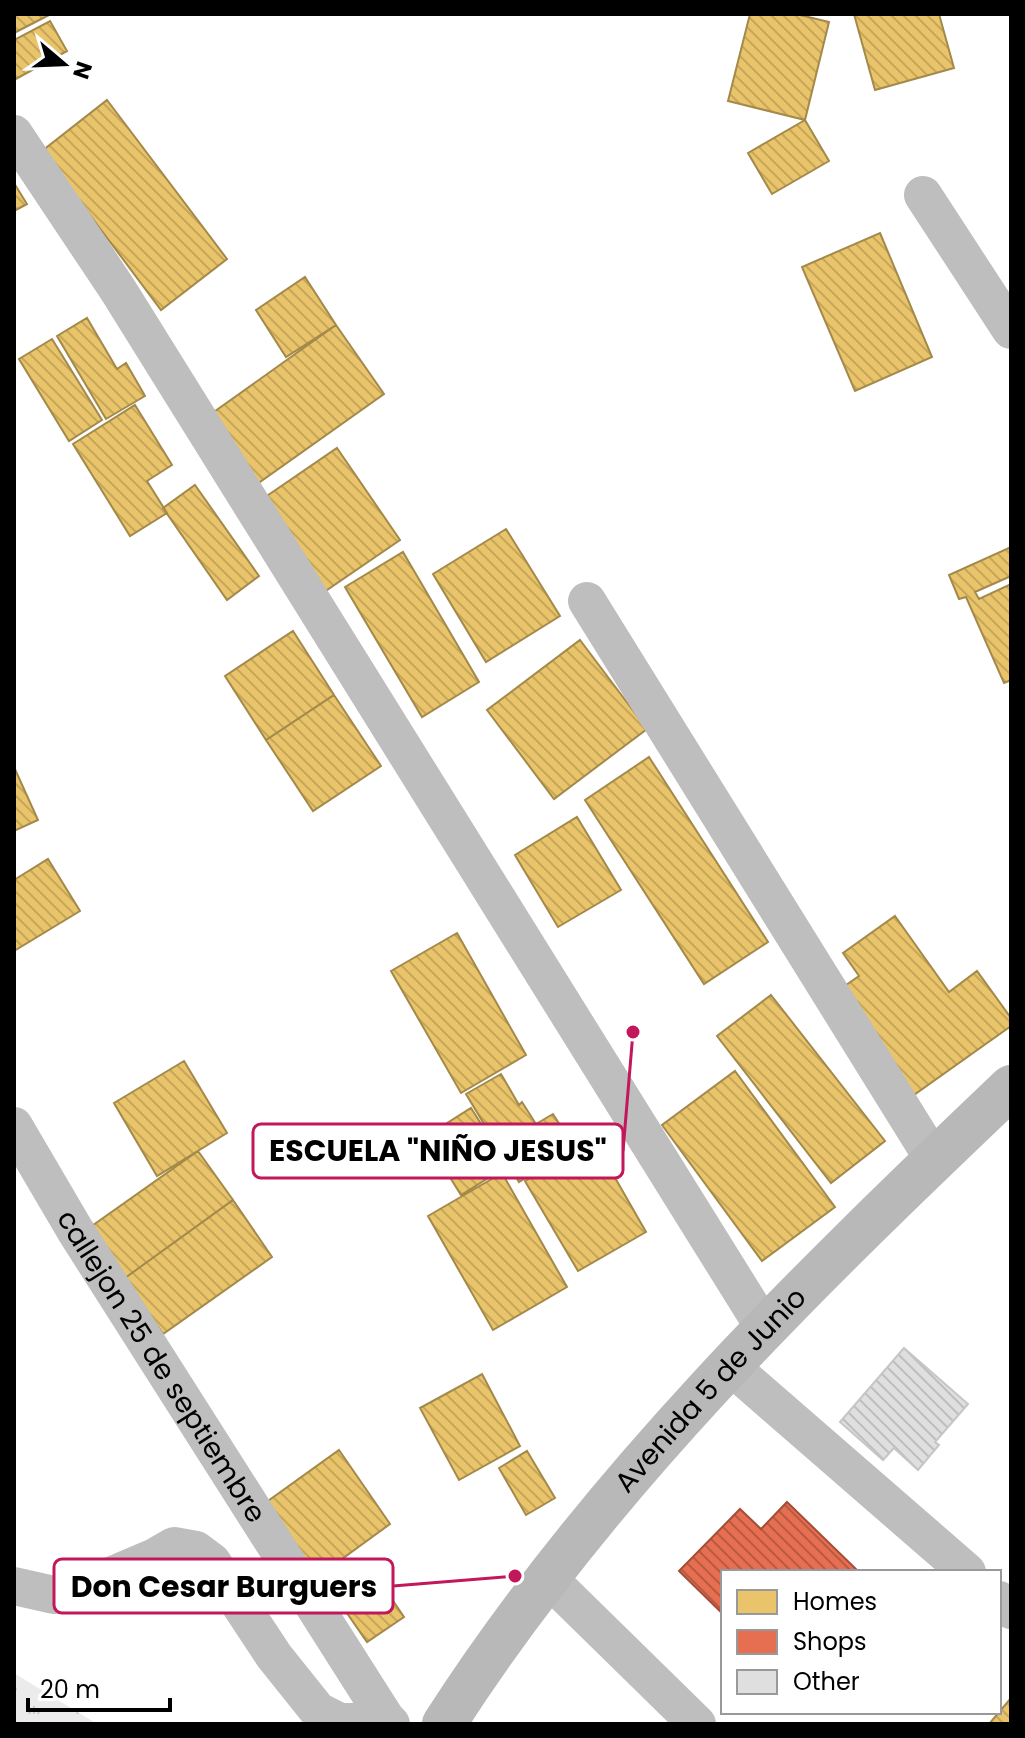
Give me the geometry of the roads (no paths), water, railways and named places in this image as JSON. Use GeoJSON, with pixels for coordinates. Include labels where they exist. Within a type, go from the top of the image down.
{"type":"FeatureCollection","features":[{"type":"Feature","properties":{"kind":"street"},"geometry":{"type":"LineString","coordinates":[[14,134],[118,290],[765,1329]]}},
{"type":"Feature","properties":{"kind":"street"},"geometry":{"type":"LineString","coordinates":[[923,195],[1011,330]]}},
{"type":"Feature","properties":{"kind":"street"},"geometry":{"type":"LineString","coordinates":[[587,601],[934,1160]]}},
{"type":"Feature","properties":{"kind":"street","name":"Avenida 5 de Junio"},"geometry":{"type":"LineString","coordinates":[[444,1724],[480,1668],[630,1477],[765,1329],[1011,1087]]}},
{"type":"Feature","properties":{"kind":"street","name":"callejon 25 de septiembre"},"geometry":{"type":"LineString","coordinates":[[14,1126],[26,1162],[75,1230],[389,1722]]}},
{"type":"Feature","properties":{"kind":"street"},"geometry":{"type":"LineString","coordinates":[[730,1366],[965,1570]]}},
{"type":"Feature","properties":{"kind":"street"},"geometry":{"type":"LineString","coordinates":[[14,1586],[54,1595],[86,1589],[174,1546],[196,1550],[212,1562],[274,1656],[318,1711],[340,1722],[389,1722]]}},
{"type":"Feature","properties":{"kind":"street"},"geometry":{"type":"LineString","coordinates":[[548,1578],[697,1724]]}},
{"type":"Feature","properties":{"kind":"place","name":"ESCUELA \"NIÑO JESUS\""},"geometry":{"type":"Point","coordinates":[633,1032]}},
{"type":"Feature","properties":{"kind":"place","name":"Don Cesar Burguers"},"geometry":{"type":"Point","coordinates":[515,1576]}}]}
